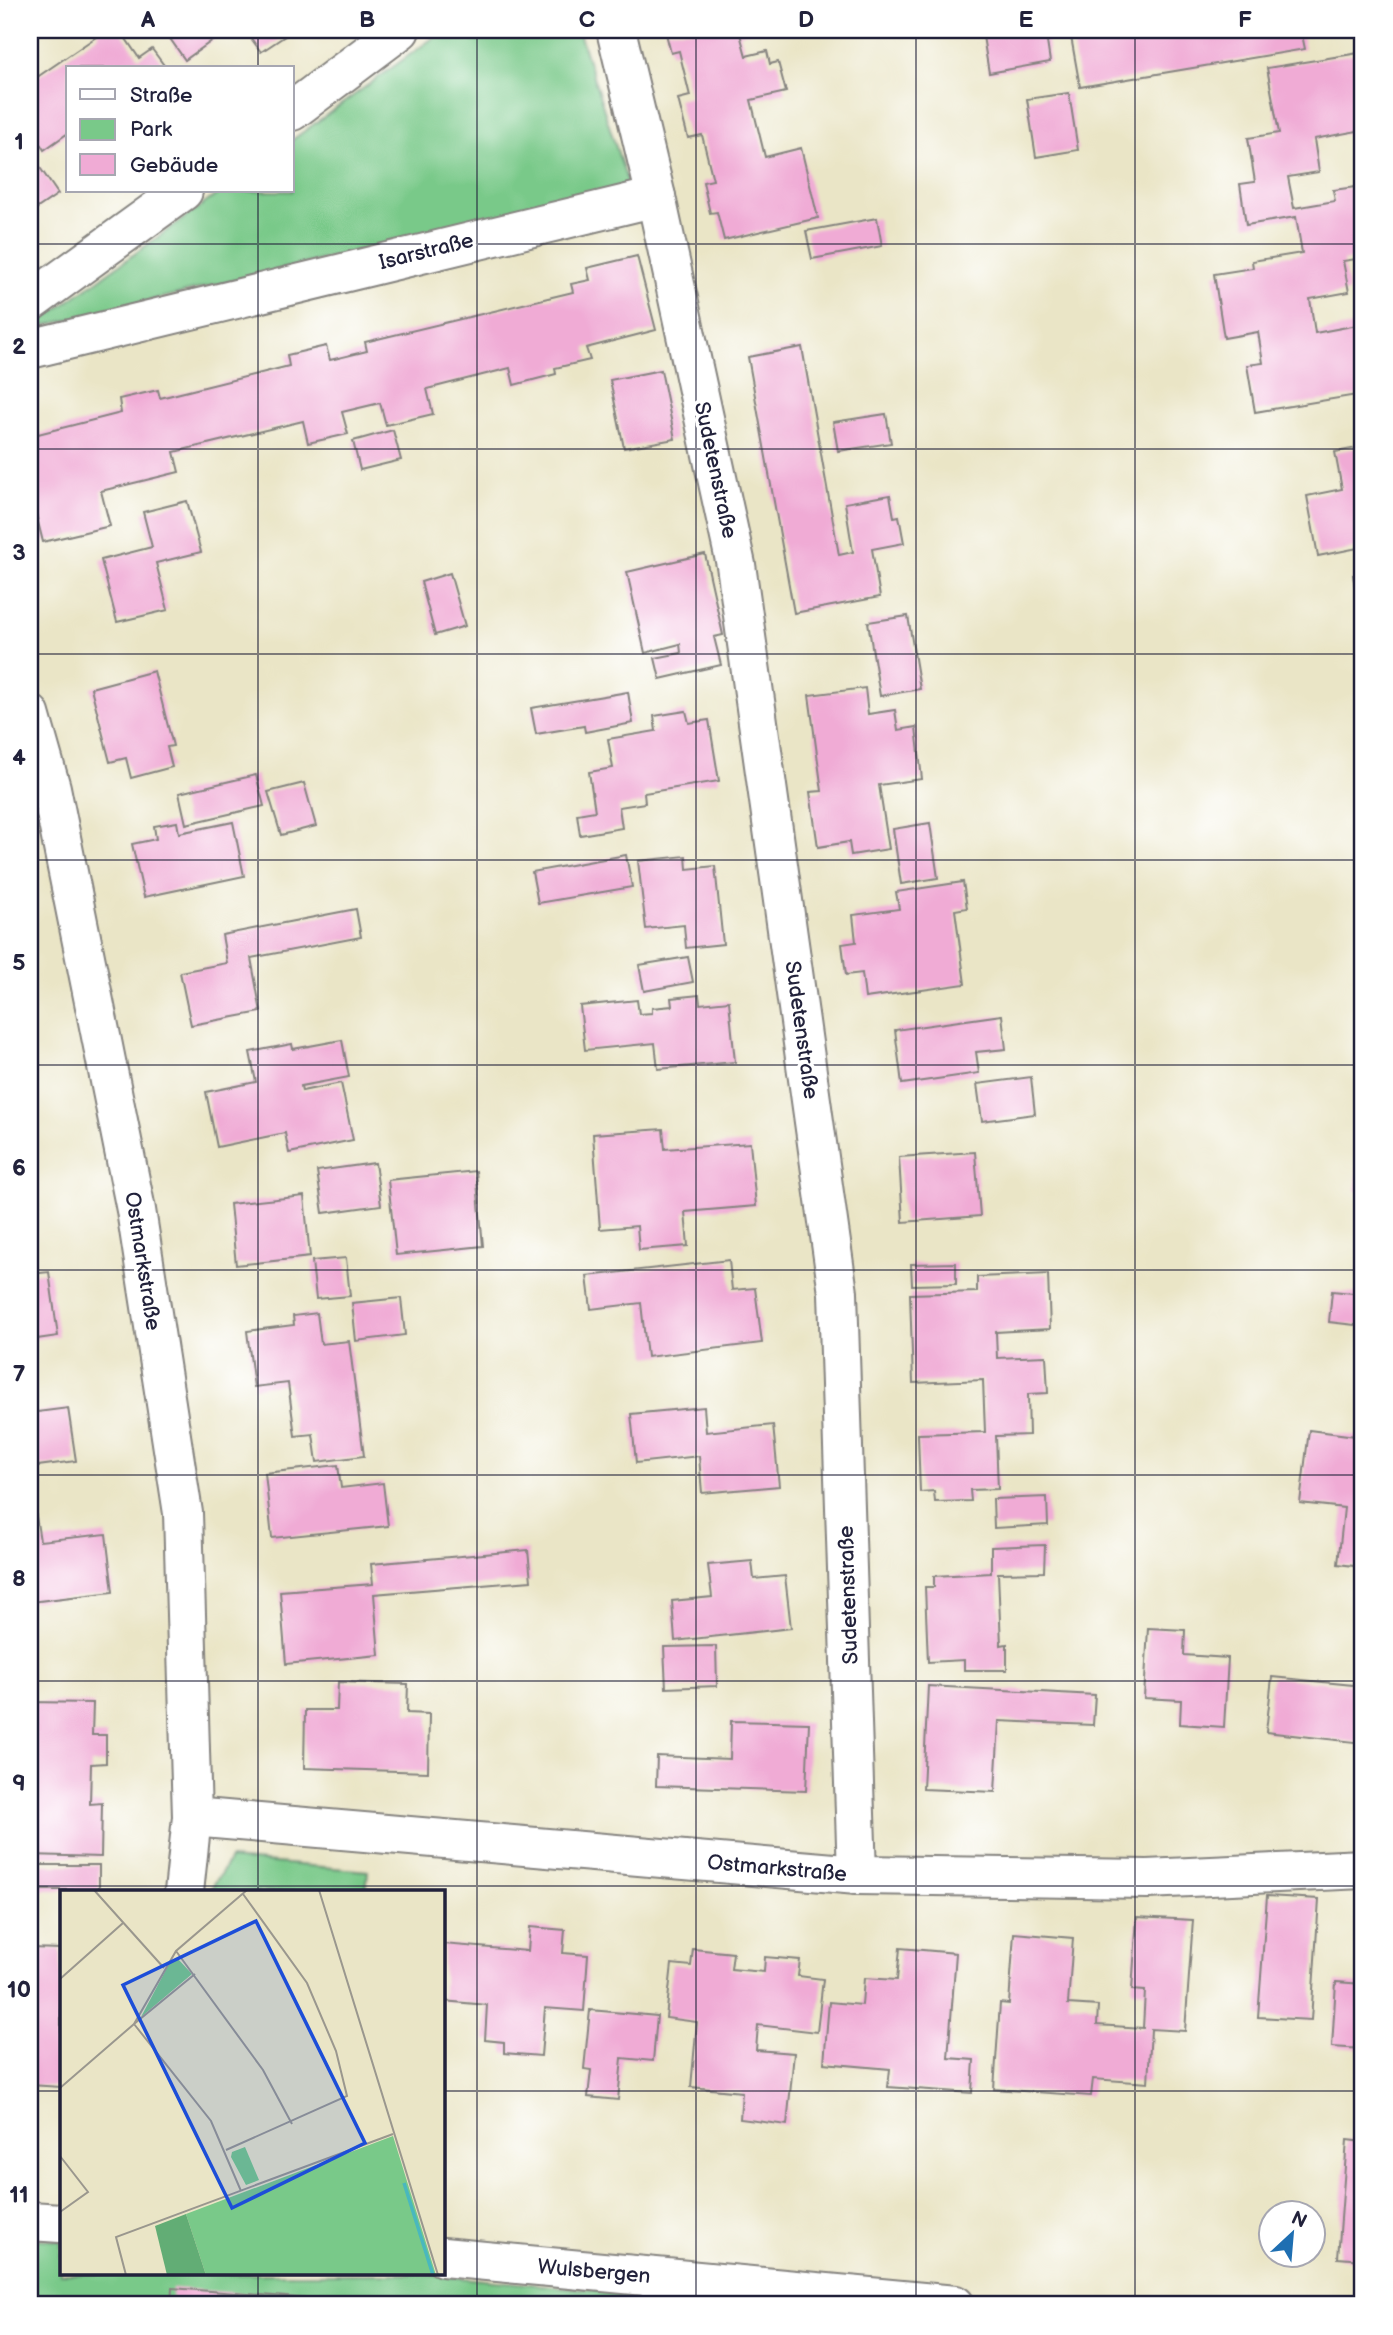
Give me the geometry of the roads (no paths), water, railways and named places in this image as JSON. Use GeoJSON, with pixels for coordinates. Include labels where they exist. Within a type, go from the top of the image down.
{"type":"FeatureCollection","features":[{"type":"Feature","properties":{"kind":"street"},"geometry":{"type":"LineString","coordinates":[[294,110],[400,30]]}},
{"type":"Feature","properties":{"kind":"street"},"geometry":{"type":"LineString","coordinates":[[616,30],[656,197]]}},
{"type":"Feature","properties":{"kind":"street"},"geometry":{"type":"LineString","coordinates":[[30,302],[182,192]]}},
{"type":"Feature","properties":{"kind":"street","name":"Isarstraße"},"geometry":{"type":"LineString","coordinates":[[30,349],[656,197]]}},
{"type":"Feature","properties":{"kind":"street","name":"Sudetenstraße"},"geometry":{"type":"LineString","coordinates":[[656,197],[736,565],[838,1293],[857,1875]]}},
{"type":"Feature","properties":{"kind":"street","name":"Ostmarkstraße"},"geometry":{"type":"LineString","coordinates":[[30,714],[51,788],[136,1210],[183,1513],[192,1816],[184,1890]]}},
{"type":"Feature","properties":{"kind":"street","name":"Ostmarkstraße"},"geometry":{"type":"LineString","coordinates":[[192,1816],[857,1875],[1147,1880],[1363,1869]]}},
{"type":"Feature","properties":{"kind":"street"},"geometry":{"type":"LineString","coordinates":[[30,2221],[60,2223]]}},
{"type":"Feature","properties":{"kind":"street","name":"Wulsbergen"},"geometry":{"type":"LineString","coordinates":[[444,2257],[955,2305]]}}]}
